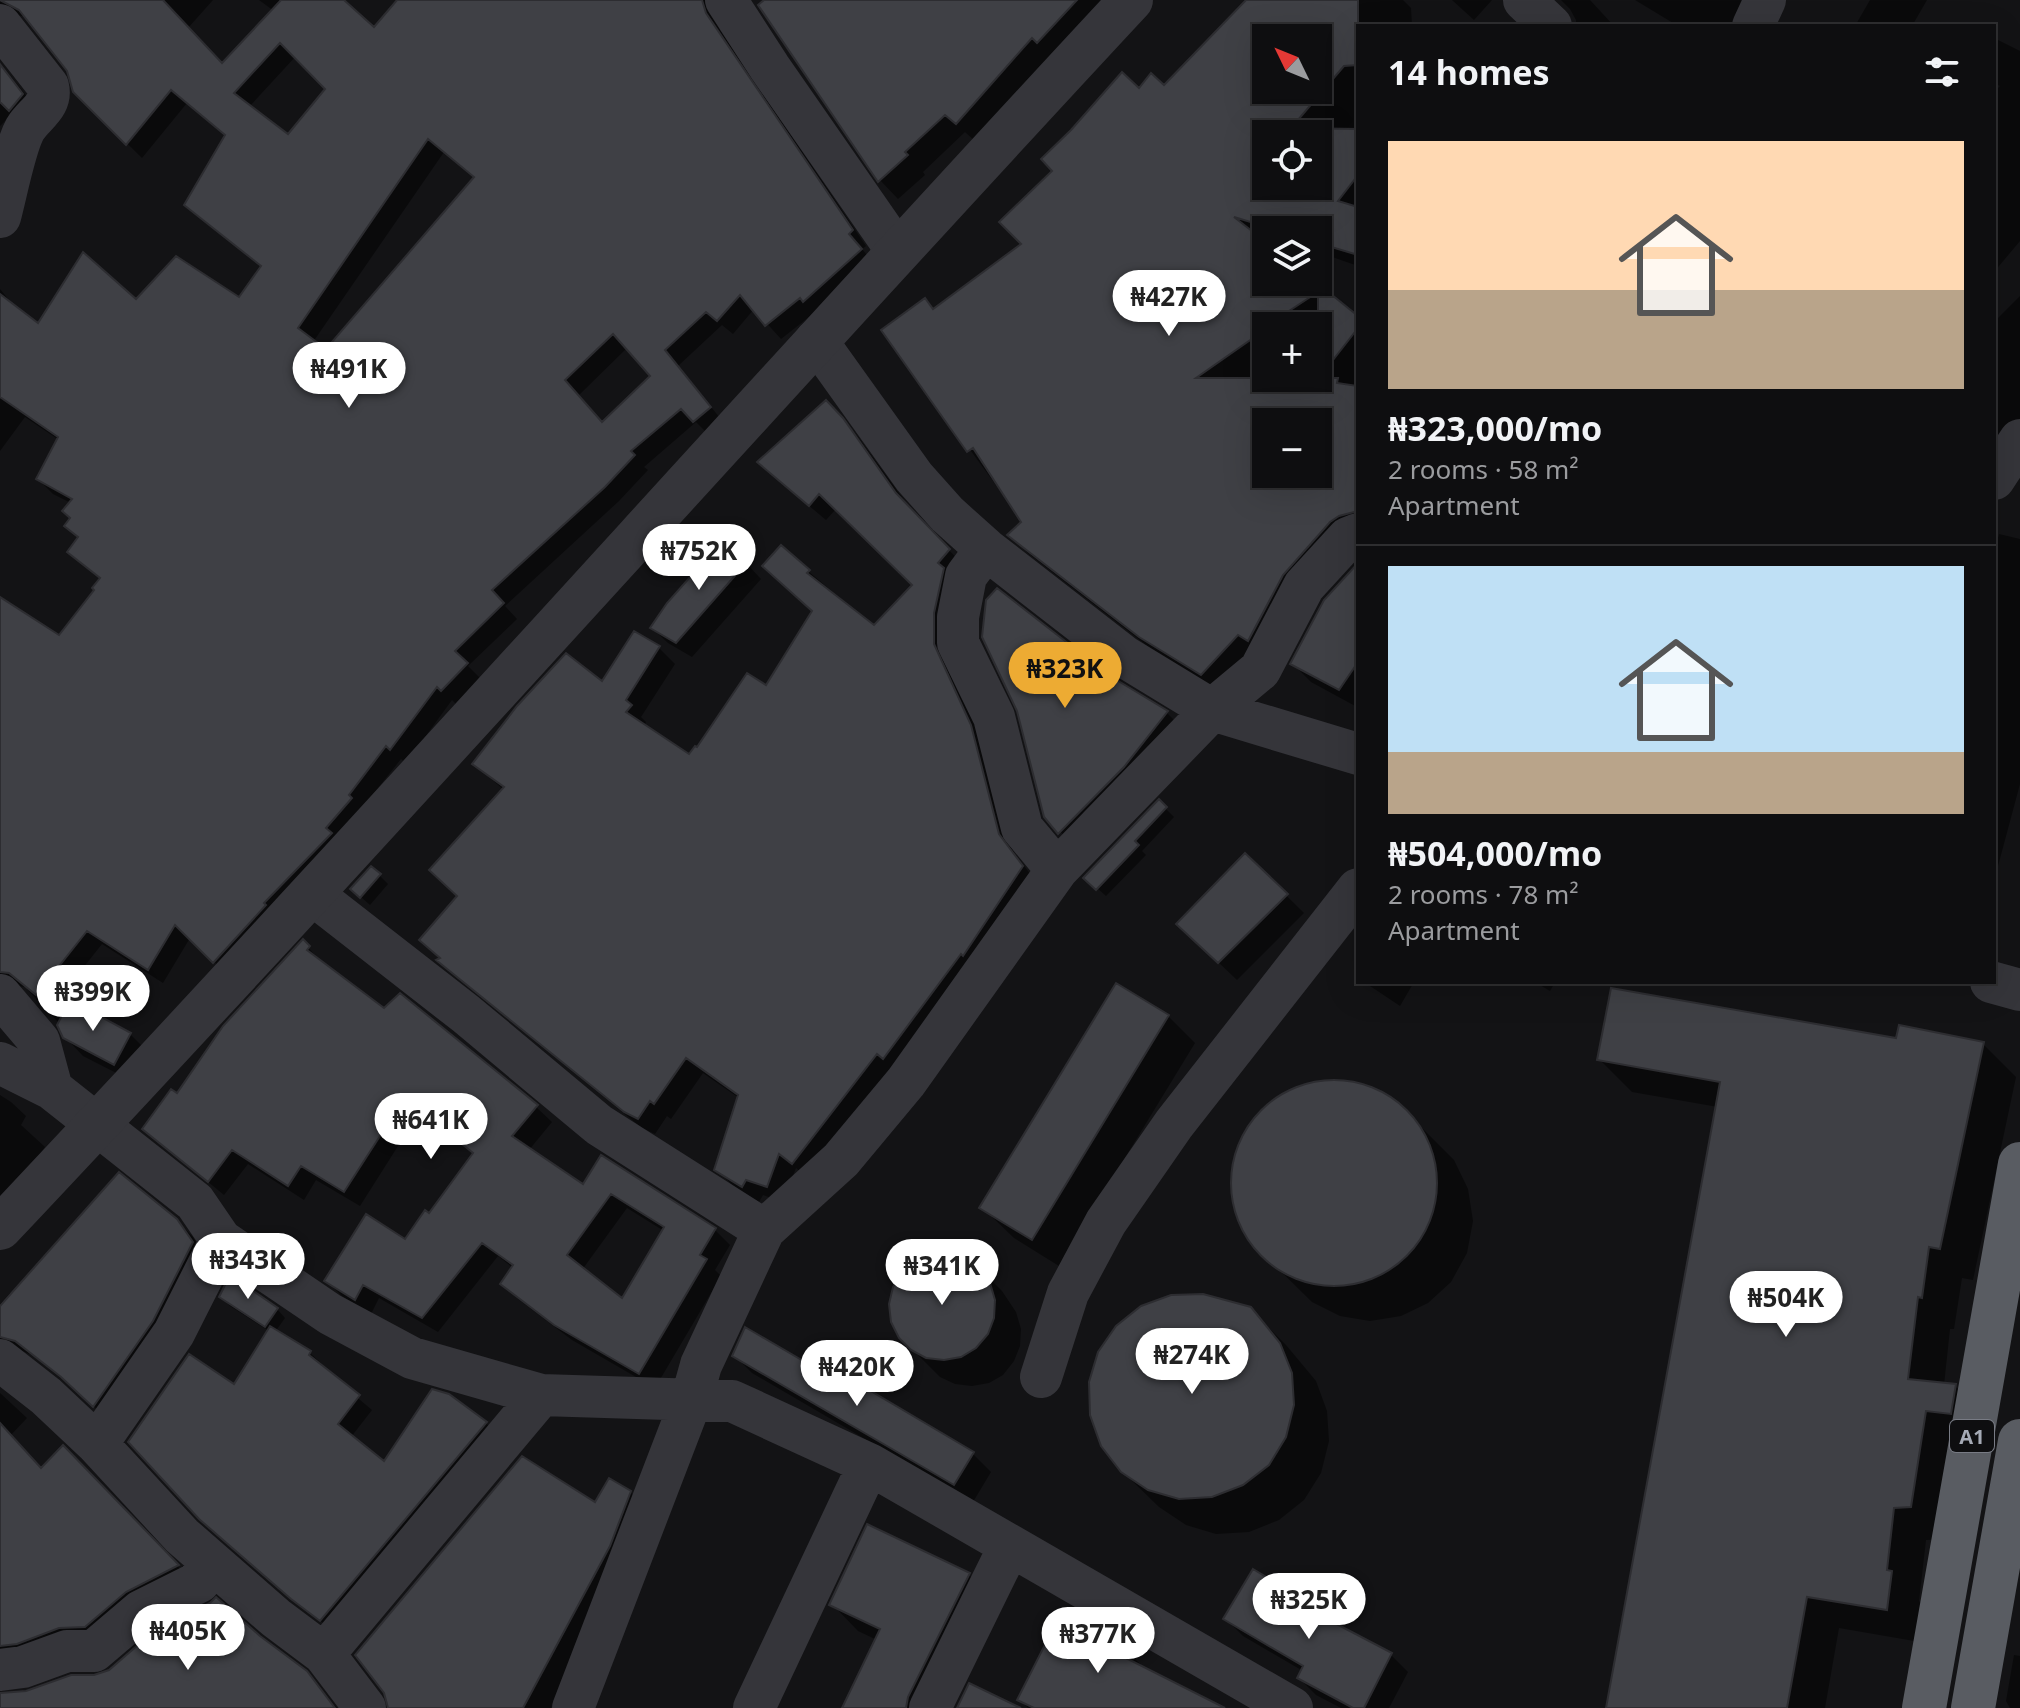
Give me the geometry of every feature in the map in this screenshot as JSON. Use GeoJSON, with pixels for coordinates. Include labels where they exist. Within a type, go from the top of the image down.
{"type":"FeatureCollection","features":[{"type":"Feature","properties":{"kind":"highway","name":"A1"},"geometry":{"type":"LineString","coordinates":[[1924,1708],[2020,1164]]}},
{"type":"Feature","properties":{"kind":"highway","name":"A1"},"geometry":{"type":"LineString","coordinates":[[1973,1708],[2008,1585],[2020,1441]]}},
{"type":"Feature","properties":{"kind":"street"},"geometry":{"type":"LineString","coordinates":[[726,0],[897,251]]}},
{"type":"Feature","properties":{"kind":"street"},"geometry":{"type":"LineString","coordinates":[[0,1228],[312,894],[897,251],[1131,0]]}},
{"type":"Feature","properties":{"kind":"street"},"geometry":{"type":"LineString","coordinates":[[1524,0],[1549,24]]}},
{"type":"Feature","properties":{"kind":"street"},"geometry":{"type":"LineString","coordinates":[[1754,24],[1765,0]]}},
{"type":"Feature","properties":{"kind":"street"},"geometry":{"type":"LineString","coordinates":[[0,25],[48,86],[50,99],[24,130],[0,217]]}},
{"type":"Feature","properties":{"kind":"street"},"geometry":{"type":"LineString","coordinates":[[816,340],[914,477],[947,514],[986,549],[1125,657],[1212,710],[1356,753]]}},
{"type":"Feature","properties":{"kind":"street"},"geometry":{"type":"LineString","coordinates":[[1996,477],[2020,440]]}},
{"type":"Feature","properties":{"kind":"street"},"geometry":{"type":"LineString","coordinates":[[1996,481],[2020,493]]}},
{"type":"Feature","properties":{"kind":"street"},"geometry":{"type":"LineString","coordinates":[[573,1708],[691,1401],[701,1365],[764,1230],[841,1160],[906,1082],[1057,870],[1212,710],[1260,670],[1304,586],[1348,538],[1356,535]]}},
{"type":"Feature","properties":{"kind":"street"},"geometry":{"type":"LineString","coordinates":[[986,549],[966,576],[958,617],[958,643],[994,717],[1022,828],[1057,870]]}},
{"type":"Feature","properties":{"kind":"street"},"geometry":{"type":"LineString","coordinates":[[1041,1377],[1068,1293],[1106,1222],[1174,1124],[1356,892]]}},
{"type":"Feature","properties":{"kind":"street"},"geometry":{"type":"LineString","coordinates":[[312,894],[466,1014],[599,1125],[764,1230]]}},
{"type":"Feature","properties":{"kind":"street"},"geometry":{"type":"LineString","coordinates":[[1996,983],[2020,990]]}},
{"type":"Feature","properties":{"kind":"street"},"geometry":{"type":"LineString","coordinates":[[0,995],[39,1041],[52,1089]]}},
{"type":"Feature","properties":{"kind":"street"},"geometry":{"type":"LineString","coordinates":[[0,1063],[52,1089],[98,1124],[195,1202],[221,1240],[330,1314],[412,1358],[541,1395],[732,1401],[869,1464],[1292,1708]]}},
{"type":"Feature","properties":{"kind":"street"},"geometry":{"type":"LineString","coordinates":[[97,1444],[174,1333],[221,1240]]}},
{"type":"Feature","properties":{"kind":"street"},"geometry":{"type":"LineString","coordinates":[[0,1360],[46,1396],[97,1444],[174,1528],[209,1560],[276,1618],[324,1654],[365,1708]]}},
{"type":"Feature","properties":{"kind":"street"},"geometry":{"type":"LineString","coordinates":[[324,1654],[541,1395]]}},
{"type":"Feature","properties":{"kind":"street"},"geometry":{"type":"LineString","coordinates":[[754,1708],[869,1464]]}},
{"type":"Feature","properties":{"kind":"street"},"geometry":{"type":"LineString","coordinates":[[930,1708],[1009,1547]]}},
{"type":"Feature","properties":{"kind":"street"},"geometry":{"type":"LineString","coordinates":[[0,1670],[23,1667],[67,1651],[94,1651],[141,1611],[199,1582],[209,1560]]}},
{"type":"Feature","properties":{"kind":"building"},"geometry":{"type":"Polygon","coordinates":[[[0,0],[163,0],[222,63],[281,0],[344,0],[374,27],[397,0],[702,0],[706,13],[853,230],[849,234],[862,249],[803,302],[800,298],[765,326],[740,295],[717,321],[706,312],[665,350],[711,407],[693,422],[681,409],[631,451],[635,455],[605,487],[492,590],[504,603],[455,651],[468,663],[441,691],[437,687],[390,750],[386,746],[349,795],[352,798],[326,828],[332,833],[264,903],[266,905],[213,963],[175,925],[148,970],[87,931],[36,995],[9,973],[0,972],[0,597],[59,635],[100,578],[67,552],[78,537],[64,526],[70,518],[62,511],[72,499],[36,479],[58,437],[0,397],[0,294],[38,323],[83,252],[136,299],[176,256],[239,297],[261,266],[184,205],[225,135],[171,90],[126,145],[73,92],[67,71],[19,10],[0,0]],[[280,43],[234,93],[288,134],[325,89],[280,43]],[[428,139],[298,328],[326,349],[474,177],[428,139]],[[613,334],[565,380],[602,422],[650,376],[613,334]]]}},
{"type":"Feature","properties":{"kind":"building"},"geometry":{"type":"Polygon","coordinates":[[[764,0],[1077,0],[1037,43],[1032,38],[956,124],[945,115],[878,182],[758,5],[764,0]]]}},
{"type":"Feature","properties":{"kind":"building"},"geometry":{"type":"Polygon","coordinates":[[[1246,0],[1358,0],[1356,65],[1344,66],[1332,80],[1332,24],[1252,24],[1252,104],[1312,104],[1298,120],[1252,120],[1252,200],[1332,200],[1332,129],[1356,129],[1356,178],[1338,201],[1356,206],[1356,254],[1332,247],[1332,216],[1252,216],[1252,222],[1234,217],[1252,231],[1252,296],[1312,296],[1287,312],[1252,312],[1252,339],[1196,378],[1252,378],[1252,392],[1332,392],[1332,378],[1338,378],[1337,383],[1356,386],[1356,512],[1330,522],[1283,575],[1248,641],[1238,635],[1201,675],[1139,637],[1007,535],[1021,522],[973,448],[967,452],[881,330],[925,298],[933,309],[1021,244],[999,222],[1052,171],[1041,159],[1122,72],[1139,88],[1151,73],[1164,85],[1246,0]]]}},
{"type":"Feature","properties":{"kind":"building"},"geometry":{"type":"Polygon","coordinates":[[[0,64],[23,94],[9,111],[0,102],[0,64]]]}},
{"type":"Feature","properties":{"kind":"building"},"geometry":{"type":"Polygon","coordinates":[[[1332,295],[1356,314],[1356,331],[1332,361],[1332,312],[1318,312],[1318,296],[1332,295]]]}},
{"type":"Feature","properties":{"kind":"building"},"geometry":{"type":"Polygon","coordinates":[[[826,400],[843,418],[896,493],[950,549],[938,563],[944,568],[934,613],[934,644],[971,725],[999,834],[1023,866],[963,956],[961,954],[883,1059],[877,1054],[792,1164],[779,1154],[767,1187],[746,1180],[742,1187],[714,1170],[738,1095],[686,1058],[654,1104],[650,1101],[638,1119],[624,1112],[436,960],[440,958],[419,940],[457,896],[429,870],[504,787],[472,764],[517,706],[566,653],[602,681],[634,631],[660,646],[626,700],[632,705],[626,712],[689,754],[697,747],[747,673],[766,685],[812,611],[762,566],[781,545],[810,570],[807,573],[874,625],[912,585],[819,494],[809,506],[757,462],[826,400]]]}},
{"type":"Feature","properties":{"kind":"building"},"geometry":{"type":"Polygon","coordinates":[[[723,540],[747,562],[676,643],[650,628],[667,603],[723,540]]]}},
{"type":"Feature","properties":{"kind":"building"},"geometry":{"type":"Polygon","coordinates":[[[1356,565],[1356,665],[1339,690],[1290,664],[1324,600],[1356,565]]]}},
{"type":"Feature","properties":{"kind":"building"},"geometry":{"type":"Polygon","coordinates":[[[997,588],[1110,676],[1168,711],[1124,767],[1058,834],[1044,817],[1017,711],[982,637],[986,600],[997,588]]]}},
{"type":"Feature","properties":{"kind":"building"},"geometry":{"type":"Polygon","coordinates":[[[1159,799],[1167,807],[1135,841],[1139,845],[1096,890],[1083,878],[1159,799]]]}},
{"type":"Feature","properties":{"kind":"building"},"geometry":{"type":"Polygon","coordinates":[[[1245,853],[1288,894],[1218,963],[1176,924],[1245,853]]]}},
{"type":"Feature","properties":{"kind":"building"},"geometry":{"type":"Polygon","coordinates":[[[371,866],[381,874],[360,898],[350,889],[371,866]]]}},
{"type":"Feature","properties":{"kind":"building"},"geometry":{"type":"Polygon","coordinates":[[[303,939],[310,946],[307,950],[384,1008],[400,993],[538,1105],[512,1136],[583,1184],[601,1155],[716,1228],[700,1255],[707,1259],[639,1374],[554,1325],[500,1284],[513,1265],[482,1243],[422,1318],[363,1285],[355,1300],[324,1281],[366,1214],[405,1239],[425,1210],[429,1213],[473,1153],[410,1102],[394,1125],[389,1122],[344,1192],[301,1166],[288,1186],[232,1150],[208,1182],[142,1129],[171,1089],[177,1093],[223,1026],[303,939]],[[611,1194],[567,1255],[622,1298],[664,1227],[611,1194]]]}},
{"type":"Feature","properties":{"kind":"building"},"geometry":{"type":"Polygon","coordinates":[[[1116,983],[1169,1015],[1032,1240],[979,1208],[1116,983]]]}},
{"type":"Feature","properties":{"kind":"building"},"geometry":{"type":"Polygon","coordinates":[[[1611,988],[1896,1038],[1899,1025],[1984,1042],[1940,1249],[1929,1247],[1922,1298],[1918,1297],[1908,1379],[1956,1384],[1951,1414],[1926,1411],[1911,1507],[1894,1508],[1887,1570],[1892,1571],[1887,1610],[1807,1597],[1787,1708],[1606,1708],[1720,1082],[1597,1060],[1611,988]]]}},
{"type":"Feature","properties":{"kind":"building"},"geometry":{"type":"Polygon","coordinates":[[[70,1000],[131,1033],[114,1065],[63,1038],[57,1025],[70,1000]]]}},
{"type":"Feature","properties":{"kind":"building"},"geometry":{"type":"Polygon","coordinates":[[[1334,1080],[1373,1088],[1407,1110],[1429,1144],[1437,1183],[1429,1222],[1407,1256],[1373,1278],[1334,1286],[1295,1278],[1261,1256],[1239,1222],[1231,1183],[1239,1144],[1261,1110],[1295,1088],[1334,1080]]]}},
{"type":"Feature","properties":{"kind":"building"},"geometry":{"type":"Polygon","coordinates":[[[119,1172],[177,1219],[193,1242],[153,1321],[93,1407],[15,1341],[0,1337],[0,1306],[119,1172]]]}},
{"type":"Feature","properties":{"kind":"building"},"geometry":{"type":"Polygon","coordinates":[[[949,1254],[975,1262],[990,1283],[995,1300],[994,1318],[988,1334],[976,1348],[961,1357],[944,1360],[926,1358],[911,1350],[899,1338],[891,1322],[889,1304],[893,1287],[901,1273],[915,1261],[931,1255],[949,1254]]]}},
{"type":"Feature","properties":{"kind":"building"},"geometry":{"type":"Polygon","coordinates":[[[230,1275],[278,1308],[265,1327],[219,1297],[230,1275]]]}},
{"type":"Feature","properties":{"kind":"building"},"geometry":{"type":"Polygon","coordinates":[[[1203,1294],[1251,1307],[1280,1343],[1292,1373],[1294,1405],[1286,1437],[1269,1465],[1243,1485],[1212,1497],[1179,1499],[1148,1490],[1121,1472],[1101,1446],[1090,1415],[1089,1382],[1098,1352],[1116,1326],[1141,1306],[1171,1295],[1203,1294]]]}},
{"type":"Feature","properties":{"kind":"building"},"geometry":{"type":"Polygon","coordinates":[[[270,1326],[311,1351],[309,1355],[360,1395],[338,1424],[384,1461],[432,1389],[449,1394],[487,1422],[320,1621],[199,1519],[128,1442],[189,1354],[234,1384],[270,1326]]]}},
{"type":"Feature","properties":{"kind":"building"},"geometry":{"type":"Polygon","coordinates":[[[745,1327],[848,1387],[852,1380],[974,1452],[954,1485],[732,1356],[745,1327]]]}},
{"type":"Feature","properties":{"kind":"building"},"geometry":{"type":"Polygon","coordinates":[[[0,1423],[41,1468],[63,1445],[179,1565],[126,1592],[85,1627],[59,1628],[17,1644],[0,1646],[0,1423]]]}},
{"type":"Feature","properties":{"kind":"building"},"geometry":{"type":"Polygon","coordinates":[[[522,1456],[595,1502],[609,1478],[631,1491],[610,1546],[523,1708],[388,1708],[384,1693],[355,1655],[522,1456]]]}},
{"type":"Feature","properties":{"kind":"building"},"geometry":{"type":"Polygon","coordinates":[[[867,1524],[970,1573],[908,1697],[906,1708],[842,1708],[880,1629],[829,1605],[867,1524]]]}},
{"type":"Feature","properties":{"kind":"building"},"geometry":{"type":"Polygon","coordinates":[[[1253,1569],[1309,1603],[1306,1608],[1392,1653],[1364,1708],[1353,1708],[1297,1678],[1303,1666],[1223,1619],[1253,1569]]]}},
{"type":"Feature","properties":{"kind":"building"},"geometry":{"type":"Polygon","coordinates":[[[216,1597],[260,1636],[307,1671],[335,1708],[0,1708],[0,1693],[26,1691],[71,1675],[94,1675],[109,1670],[154,1631],[216,1597]]]}},
{"type":"Feature","properties":{"kind":"building"},"geometry":{"type":"Polygon","coordinates":[[[1062,1611],[1118,1639],[1112,1651],[1225,1708],[1034,1708],[1017,1700],[1062,1611]]]}},
{"type":"Feature","properties":{"kind":"building"},"geometry":{"type":"Polygon","coordinates":[[[969,1683],[1021,1708],[957,1708],[969,1683]]]}}]}
